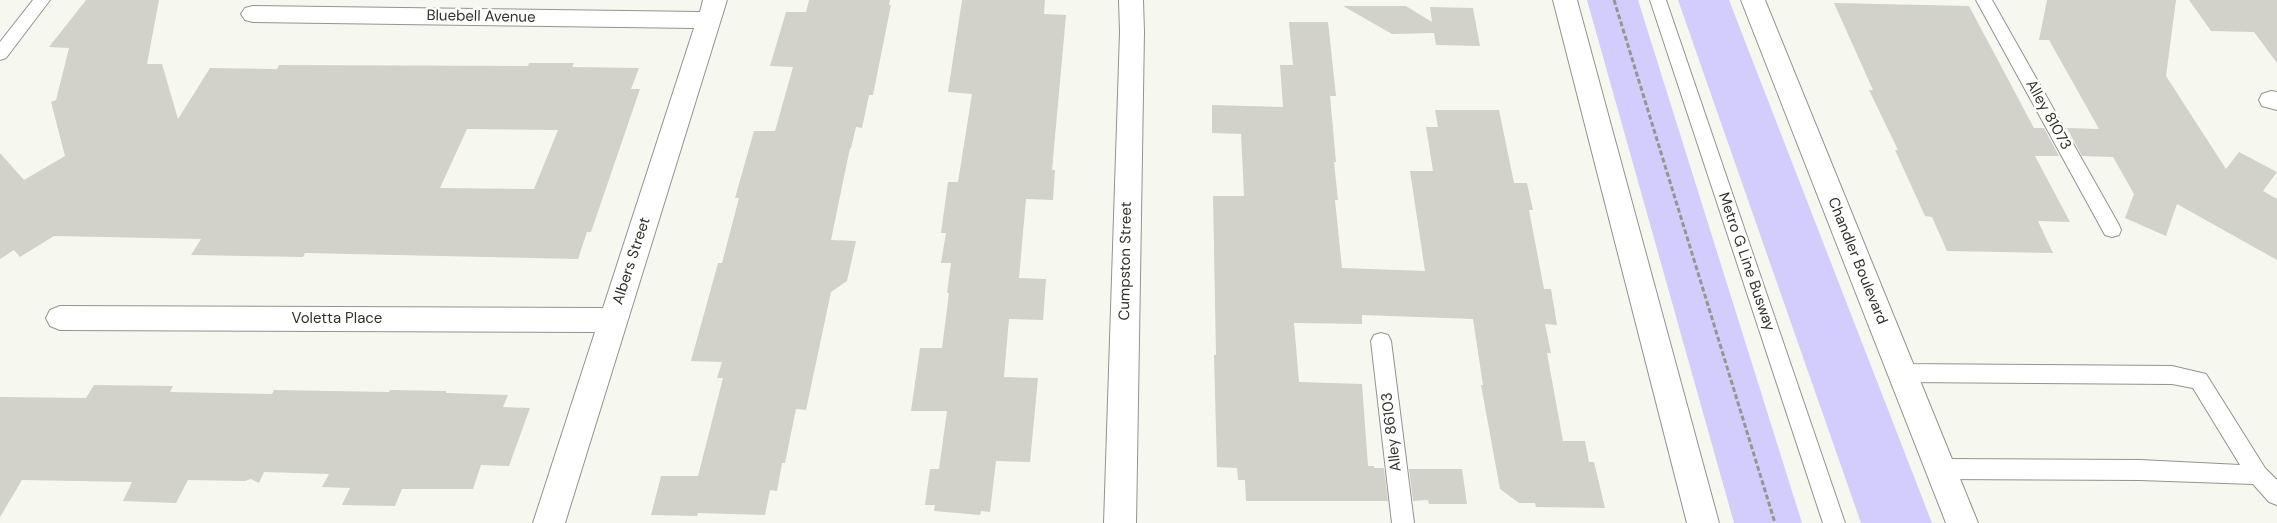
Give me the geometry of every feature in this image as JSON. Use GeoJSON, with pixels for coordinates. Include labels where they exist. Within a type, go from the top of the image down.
{"type":"FeatureCollection","features":[{"type":"Feature","properties":{"kind":"street","name":"Cumpston Street"},"geometry":{"type":"LineString","coordinates":[[1120,523],[1131,41],[1130,0]]}},
{"type":"Feature","properties":{"kind":"street"},"geometry":{"type":"LineString","coordinates":[[1565,0],[1703,523]]}},
{"type":"Feature","properties":{"kind":"street","name":"Chandler Boulevard"},"geometry":{"type":"LineString","coordinates":[[1753,0],[1962,523]]}},
{"type":"Feature","properties":{"kind":"street","name":"Bluebell Avenue"},"geometry":{"type":"LineString","coordinates":[[253,14],[712,10]]}},
{"type":"Feature","properties":{"kind":"street","name":"Albers Street"},"geometry":{"type":"LineString","coordinates":[[549,523],[712,10]]}},
{"type":"Feature","properties":{"kind":"street","name":"Voletta Place"},"geometry":{"type":"LineString","coordinates":[[60,318],[614,320]]}},
{"type":"Feature","properties":{"kind":"lane"},"geometry":{"type":"LineString","coordinates":[[0,54],[42,0]]}},
{"type":"Feature","properties":{"kind":"lane","name":"Metro G Line Busway"},"geometry":{"type":"LineString","coordinates":[[1658,0],[1834,523]]}},
{"type":"Feature","properties":{"kind":"lane","name":"Alley 81073"},"geometry":{"type":"LineString","coordinates":[[1984,0],[2112,230]]}},
{"type":"Feature","properties":{"kind":"lane","name":"Alley 86103"},"geometry":{"type":"LineString","coordinates":[[1381,341],[1403,523]]}},
{"type":"Feature","properties":{"kind":"lane"},"geometry":{"type":"LineString","coordinates":[[1902,373],[2172,375],[2199,380],[2258,474],[2277,495]]}},
{"type":"Feature","properties":{"kind":"lane"},"geometry":{"type":"LineString","coordinates":[[1940,468],[2140,470],[2258,474]]}},
{"type":"Feature","properties":{"kind":"path"},"geometry":{"type":"LineString","coordinates":[[1614,0],[1775,523]]}},
{"type":"Feature","properties":{"kind":"shaded area"},"geometry":{"type":"Polygon","coordinates":[[[1587,0],[1638,0],[1802,523],[1734,523],[1587,0]]]}},
{"type":"Feature","properties":{"kind":"shaded area"},"geometry":{"type":"Polygon","coordinates":[[[1678,0],[1729,0],[1932,523],[1861,523],[1678,0]]]}},
{"type":"Feature","properties":{"kind":"building"},"geometry":{"type":"Polygon","coordinates":[[[86,0],[159,0],[147,64],[162,64],[178,119],[210,68],[277,69],[279,65],[528,66],[529,63],[574,63],[572,67],[639,68],[631,89],[640,89],[591,232],[587,232],[578,259],[305,253],[303,257],[191,255],[201,239],[54,236],[20,257],[14,250],[0,259],[0,153],[24,180],[65,156],[51,102],[56,100],[69,48],[49,47],[86,0]],[[467,129],[440,188],[534,189],[558,130],[467,129]]]}},
{"type":"Feature","properties":{"kind":"building"},"geometry":{"type":"Polygon","coordinates":[[[809,0],[890,0],[889,5],[891,5],[873,95],[869,95],[862,128],[856,127],[831,240],[856,241],[847,281],[831,292],[806,410],[796,409],[777,491],[770,490],[765,515],[698,513],[697,516],[651,515],[661,476],[698,476],[723,378],[717,378],[722,362],[691,361],[718,263],[722,263],[739,198],[735,198],[754,131],[775,131],[793,67],[770,66],[786,12],[806,12],[809,0]]]}},
{"type":"Feature","properties":{"kind":"building"},"geometry":{"type":"Polygon","coordinates":[[[962,0],[1045,0],[1044,14],[1066,15],[1052,170],[1055,170],[1053,200],[1026,199],[1019,278],[1046,279],[1043,320],[1009,319],[1004,377],[1038,378],[1030,462],[996,461],[990,512],[981,511],[980,515],[934,511],[935,505],[925,505],[930,469],[939,469],[947,411],[911,411],[920,348],[942,348],[949,293],[947,293],[951,263],[941,263],[946,233],[941,233],[948,182],[958,182],[972,94],[948,92],[962,0]]]}},
{"type":"Feature","properties":{"kind":"building"},"geometry":{"type":"Polygon","coordinates":[[[2047,0],[2176,0],[2166,76],[2226,169],[2239,152],[2277,172],[2263,191],[2277,199],[2277,260],[2177,204],[2166,236],[2125,218],[2134,194],[2113,157],[2082,156],[2067,128],[2099,129],[2049,40],[2039,40],[2047,0]]]}},
{"type":"Feature","properties":{"kind":"building"},"geometry":{"type":"Polygon","coordinates":[[[2189,0],[2277,0],[2277,63],[2254,32],[2211,31],[2189,0]]]}},
{"type":"Feature","properties":{"kind":"building"},"geometry":{"type":"Polygon","coordinates":[[[1834,3],[1969,6],[2034,128],[2044,128],[2059,156],[2035,156],[2070,222],[2038,221],[2053,253],[1947,251],[1932,217],[1925,216],[1895,150],[1898,150],[1869,90],[1873,90],[1834,3]]]}},
{"type":"Feature","properties":{"kind":"building"},"geometry":{"type":"Polygon","coordinates":[[[1343,6],[1406,6],[1432,22],[1430,7],[1473,8],[1480,46],[1436,45],[1434,33],[1392,34],[1343,6]]]}},
{"type":"Feature","properties":{"kind":"building"},"geometry":{"type":"Polygon","coordinates":[[[1289,22],[1328,22],[1336,96],[1330,96],[1338,200],[1335,200],[1342,268],[1425,271],[1410,171],[1433,171],[1426,127],[1438,127],[1435,110],[1499,110],[1514,183],[1527,183],[1533,210],[1529,210],[1544,289],[1551,289],[1557,325],[1545,324],[1551,353],[1547,353],[1563,441],[1585,441],[1589,462],[1594,462],[1605,508],[1536,507],[1535,503],[1519,503],[1500,489],[1481,385],[1483,385],[1473,319],[1362,315],[1362,324],[1294,323],[1299,382],[1362,384],[1368,466],[1384,468],[1388,501],[1246,501],[1245,480],[1238,480],[1237,468],[1217,467],[1213,196],[1244,196],[1241,134],[1212,133],[1212,105],[1283,107],[1280,65],[1293,65],[1289,22]]]}},
{"type":"Feature","properties":{"kind":"building"},"geometry":{"type":"Polygon","coordinates":[[[94,385],[173,386],[170,392],[272,394],[274,390],[446,391],[446,393],[508,395],[503,407],[530,408],[509,466],[481,465],[473,489],[402,489],[395,506],[342,505],[350,488],[322,487],[329,474],[264,472],[259,483],[251,479],[245,481],[188,480],[176,503],[123,501],[132,482],[22,480],[0,517],[0,397],[86,398],[94,385]]]}},
{"type":"Feature","properties":{"kind":"building"},"geometry":{"type":"Polygon","coordinates":[[[1409,469],[1462,469],[1467,504],[1429,504],[1428,500],[1413,501],[1409,469]]]}}]}
